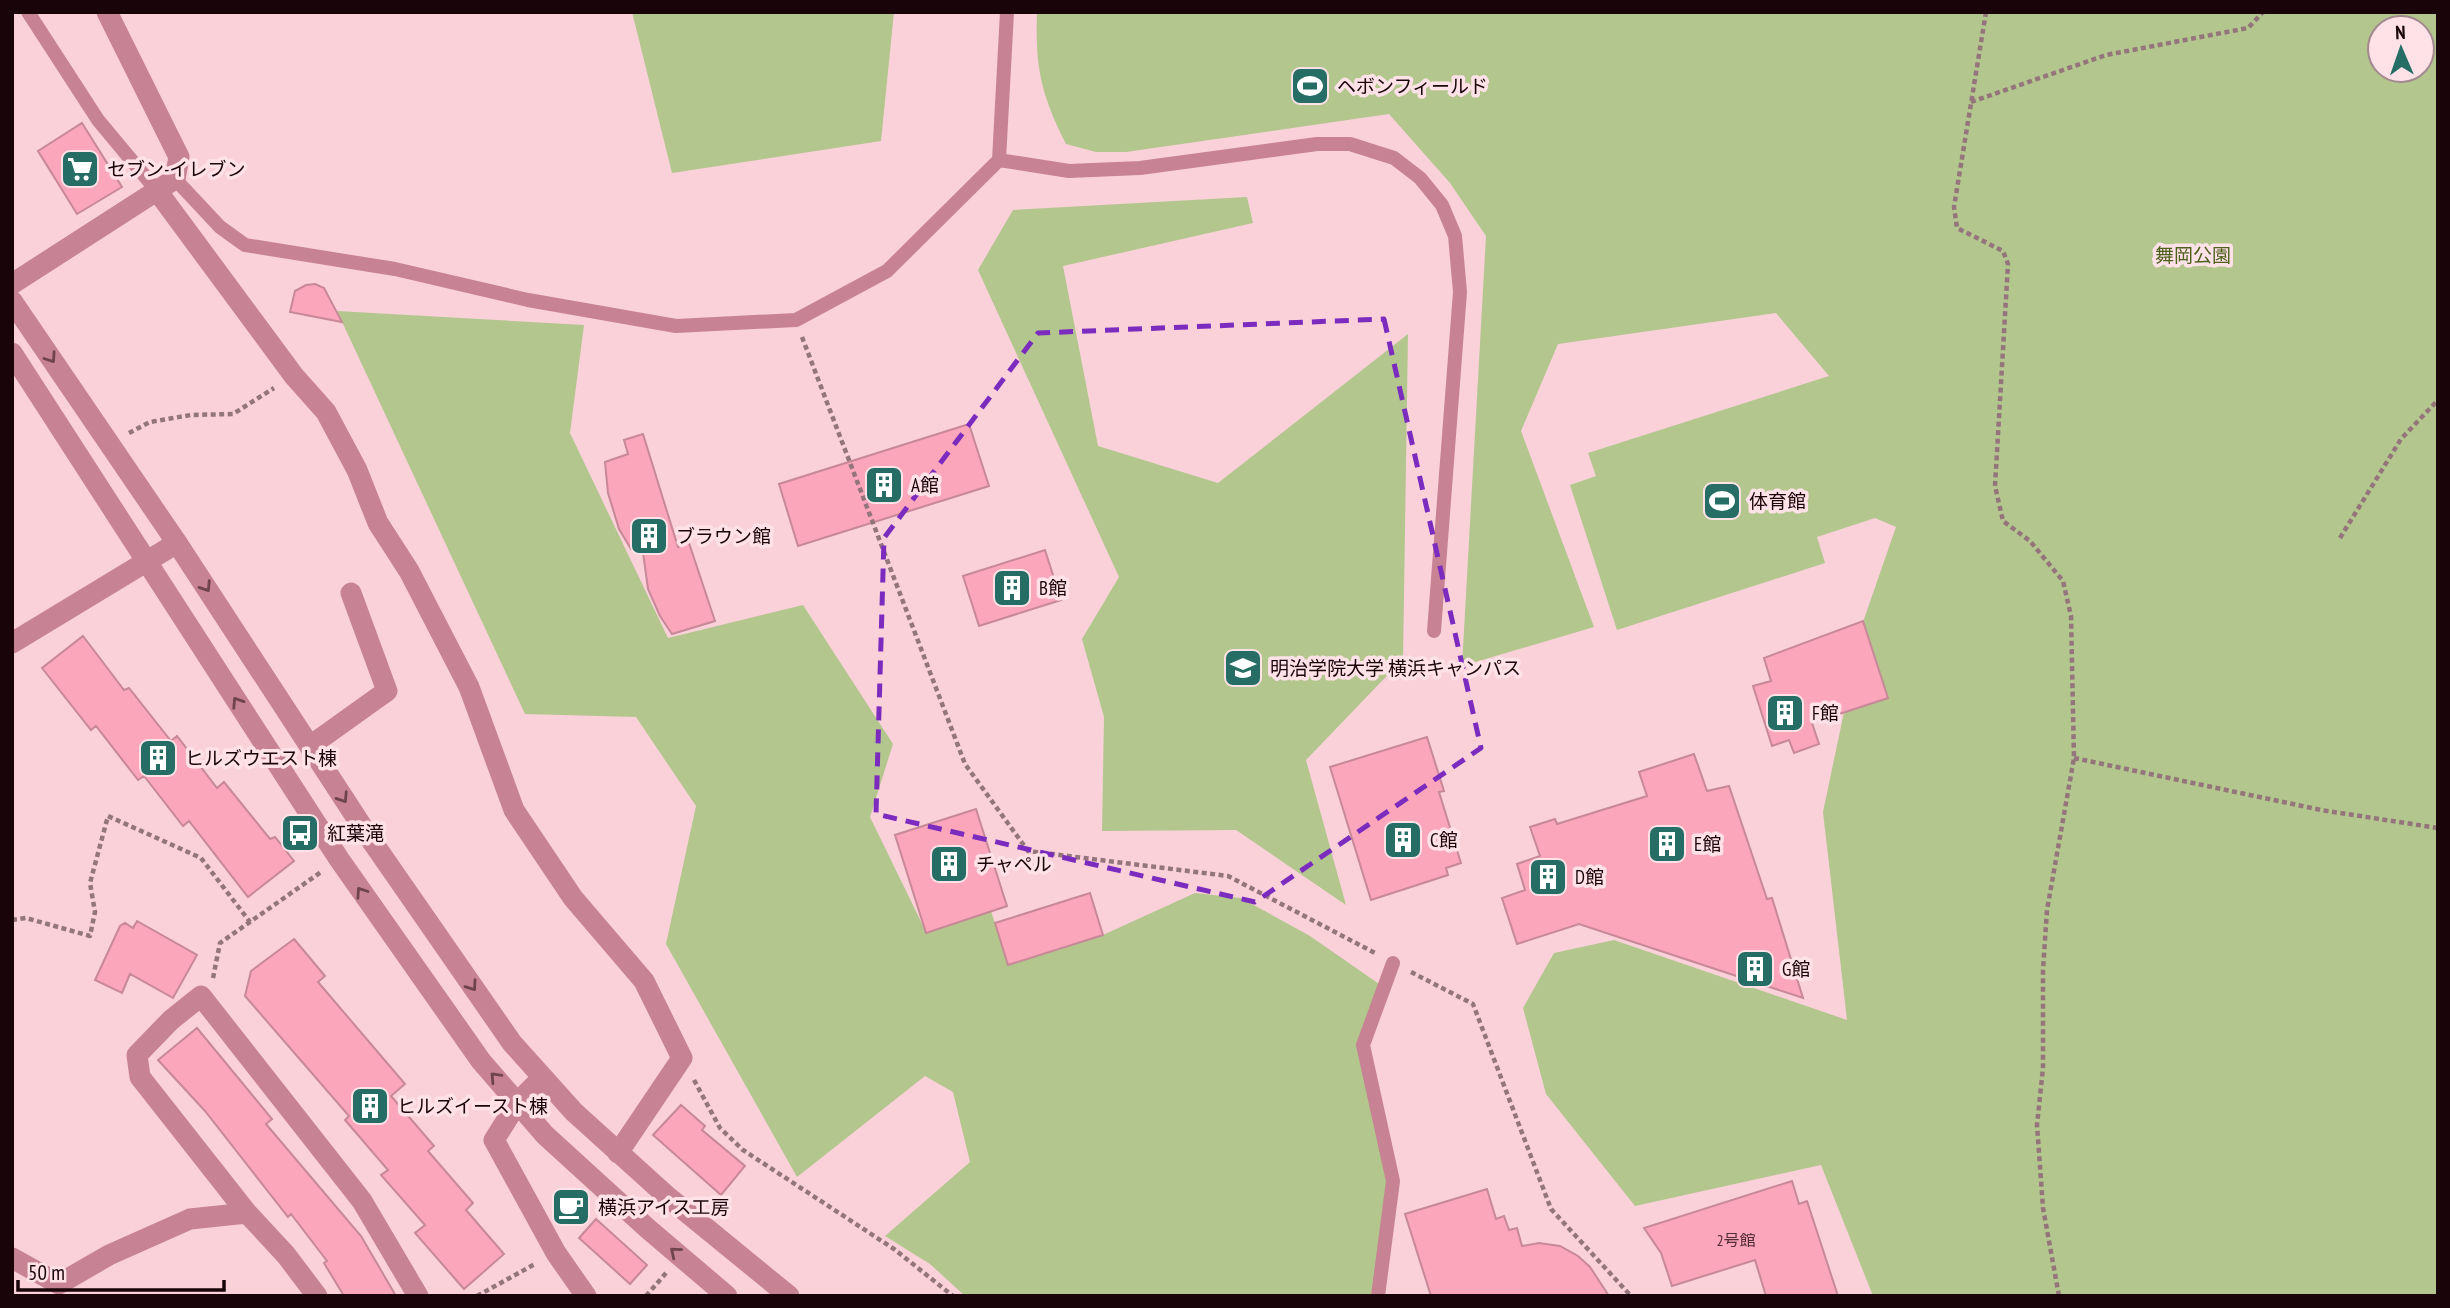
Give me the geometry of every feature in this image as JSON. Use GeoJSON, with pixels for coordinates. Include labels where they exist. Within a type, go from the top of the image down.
{"type":"FeatureCollection","features":[{"type":"Feature","properties":{"kind":"street"},"geometry":{"type":"LineString","coordinates":[[12,284],[167,186],[179,157],[107,12]]}},
{"type":"Feature","properties":{"kind":"street"},"geometry":{"type":"LineString","coordinates":[[167,186],[294,376],[326,412],[357,470],[378,523],[409,571],[469,687],[514,810],[573,898],[644,981],[682,1058],[618,1153]]}},
{"type":"Feature","properties":{"kind":"street"},"geometry":{"type":"LineString","coordinates":[[12,302],[177,543],[310,746],[512,1044],[574,1112],[618,1153],[678,1206],[789,1296]]}},
{"type":"Feature","properties":{"kind":"street"},"geometry":{"type":"LineString","coordinates":[[12,353],[339,859],[473,1051],[545,1135],[727,1296]]}},
{"type":"Feature","properties":{"kind":"street"},"geometry":{"type":"LineString","coordinates":[[12,643],[177,543]]}},
{"type":"Feature","properties":{"kind":"street"},"geometry":{"type":"LineString","coordinates":[[310,746],[387,691],[351,593]]}},
{"type":"Feature","properties":{"kind":"street"},"geometry":{"type":"LineString","coordinates":[[317,1296],[286,1255],[247,1213],[140,1077],[137,1055],[171,1020],[201,996],[362,1201],[418,1296]]}},
{"type":"Feature","properties":{"kind":"street"},"geometry":{"type":"LineString","coordinates":[[542,1078],[518,1102],[494,1140],[556,1253],[586,1296]]}},
{"type":"Feature","properties":{"kind":"street"},"geometry":{"type":"LineString","coordinates":[[12,1258],[59,1284],[108,1255],[190,1219],[247,1213]]}},
{"type":"Feature","properties":{"kind":"lane"},"geometry":{"type":"LineString","coordinates":[[28,12],[98,120],[167,186],[245,245],[395,270],[528,300],[676,326],[796,320],[887,271],[999,160],[1007,12]]}},
{"type":"Feature","properties":{"kind":"lane"},"geometry":{"type":"LineString","coordinates":[[999,160],[1069,171],[1140,168],[1317,144],[1350,144],[1394,158],[1420,178],[1442,205],[1455,236],[1460,292],[1434,631]]}},
{"type":"Feature","properties":{"kind":"lane"},"geometry":{"type":"LineString","coordinates":[[1378,1296],[1393,1181],[1363,1045],[1393,963]]}},
{"type":"Feature","properties":{"kind":"path"},"geometry":{"type":"LineString","coordinates":[[1986,12],[1954,207],[1957,228],[2003,251],[2008,264],[1995,486],[2003,521],[2030,541],[2063,581],[2071,616],[2074,758],[2048,910],[2043,970],[2043,1068],[2037,1125],[2043,1208],[2059,1296]]}},
{"type":"Feature","properties":{"kind":"path"},"geometry":{"type":"LineString","coordinates":[[1971,102],[2106,55],[2248,28],[2263,12]]}},
{"type":"Feature","properties":{"kind":"path"},"geometry":{"type":"LineString","coordinates":[[796,320],[965,764],[1028,851],[1228,876],[1473,1004],[1551,1209],[1631,1296]]}},
{"type":"Feature","properties":{"kind":"path"},"geometry":{"type":"LineString","coordinates":[[109,443],[150,422],[191,415],[233,414],[294,376]]}},
{"type":"Feature","properties":{"kind":"path"},"geometry":{"type":"LineString","coordinates":[[2340,538],[2401,439],[2438,400]]}},
{"type":"Feature","properties":{"kind":"path"},"geometry":{"type":"LineString","coordinates":[[2074,758],[2321,810],[2438,828]]}},
{"type":"Feature","properties":{"kind":"path"},"geometry":{"type":"LineString","coordinates":[[12,920],[26,918],[90,936],[95,912],[90,883],[108,816],[201,858],[250,922]]}},
{"type":"Feature","properties":{"kind":"path"},"geometry":{"type":"LineString","coordinates":[[201,996],[212,981],[220,943],[339,859]]}},
{"type":"Feature","properties":{"kind":"path"},"geometry":{"type":"LineString","coordinates":[[682,1058],[720,1128],[743,1150],[894,1249],[953,1296]]}},
{"type":"Feature","properties":{"kind":"path"},"geometry":{"type":"LineString","coordinates":[[477,1296],[556,1253]]}},
{"type":"Feature","properties":{"kind":"highlighted area"},"geometry":{"type":"Polygon","coordinates":[[[1384,319],[1481,748],[1255,902],[876,814],[884,538],[1038,333],[1384,319]]]}},
{"type":"Feature","properties":{"kind":"green space"},"geometry":{"type":"Polygon","coordinates":[[[632,12],[894,12],[881,141],[672,173],[632,12]]]}},
{"type":"Feature","properties":{"kind":"green space","name":"舞岡公園"},"geometry":{"type":"Polygon","coordinates":[[[1037,12],[2438,12],[2438,1296],[1873,1296],[1821,1165],[1635,1206],[1546,1094],[1523,1008],[1554,953],[1614,940],[1847,1020],[1823,812],[1863,622],[1896,527],[1875,518],[1817,537],[1825,563],[1617,630],[1570,485],[1596,476],[1588,453],[1829,376],[1776,313],[1558,344],[1521,431],[1594,627],[1462,666],[1486,236],[1450,183],[1389,114],[1126,152],[1096,152],[1066,144],[1045,95],[1037,49],[1037,12]]]}},
{"type":"Feature","properties":{"kind":"green space"},"geometry":{"type":"Polygon","coordinates":[[[1247,197],[1253,223],[1063,266],[1098,446],[1218,483],[1408,334],[1403,659],[1306,760],[1346,905],[1236,830],[1102,831],[1104,717],[1082,639],[1119,577],[978,270],[1013,210],[1247,197]]]}},
{"type":"Feature","properties":{"kind":"green space"},"geometry":{"type":"Polygon","coordinates":[[[337,311],[584,325],[570,433],[668,638],[803,605],[893,744],[870,817],[926,932],[991,911],[1008,964],[1103,935],[1195,893],[1241,898],[1310,936],[1382,986],[1363,1045],[1393,1181],[1378,1296],[965,1296],[930,1264],[885,1236],[970,1162],[953,1092],[925,1076],[797,1177],[666,944],[696,806],[636,717],[525,714],[337,311]]]}},
{"type":"Feature","properties":{"kind":"building","name":"セブン-イレブン"},"geometry":{"type":"Polygon","coordinates":[[[82,123],[122,187],[77,214],[38,151],[82,123]]]}},
{"type":"Feature","properties":{"kind":"building"},"geometry":{"type":"Polygon","coordinates":[[[315,284],[324,288],[342,322],[290,312],[295,291],[315,284]]]}},
{"type":"Feature","properties":{"kind":"building","name":"A館"},"geometry":{"type":"Polygon","coordinates":[[[969,424],[989,486],[798,546],[779,484],[969,424]]]}},
{"type":"Feature","properties":{"kind":"building","name":"ブラウン館"},"geometry":{"type":"Polygon","coordinates":[[[643,434],[678,547],[689,543],[715,621],[672,634],[660,616],[648,589],[642,545],[631,549],[619,529],[608,493],[605,462],[628,454],[624,440],[643,434]]]}},
{"type":"Feature","properties":{"kind":"building","name":"B館"},"geometry":{"type":"Polygon","coordinates":[[[1045,550],[1061,600],[979,626],[963,576],[1045,550]]]}},
{"type":"Feature","properties":{"kind":"building"},"geometry":{"type":"Polygon","coordinates":[[[1863,621],[1888,698],[1812,723],[1819,744],[1794,753],[1789,740],[1772,746],[1753,686],[1771,681],[1764,658],[1863,621]]]}},
{"type":"Feature","properties":{"kind":"building","name":"ヒルズウエスト棟"},"geometry":{"type":"Polygon","coordinates":[[[83,636],[124,690],[129,688],[171,741],[177,736],[217,788],[224,782],[270,839],[275,837],[294,861],[248,897],[189,821],[183,826],[144,776],[138,780],[96,726],[91,730],[42,668],[83,636]]]}},
{"type":"Feature","properties":{"kind":"building","name":"C館"},"geometry":{"type":"Polygon","coordinates":[[[1427,737],[1444,791],[1439,792],[1461,863],[1446,868],[1448,875],[1371,900],[1330,767],[1427,737]]]}},
{"type":"Feature","properties":{"kind":"building"},"geometry":{"type":"Polygon","coordinates":[[[1694,754],[1707,791],[1729,786],[1767,899],[1772,898],[1803,998],[1579,924],[1517,944],[1502,898],[1525,890],[1517,864],[1540,856],[1530,827],[1555,819],[1557,824],[1647,796],[1639,772],[1694,754]]]}},
{"type":"Feature","properties":{"kind":"building","name":"チャペル"},"geometry":{"type":"Polygon","coordinates":[[[976,809],[1007,906],[926,933],[895,835],[976,809]]]}},
{"type":"Feature","properties":{"kind":"building"},"geometry":{"type":"Polygon","coordinates":[[[1090,893],[1103,935],[1008,965],[995,923],[1090,893]]]}},
{"type":"Feature","properties":{"kind":"building"},"geometry":{"type":"Polygon","coordinates":[[[137,921],[197,955],[173,998],[130,974],[122,993],[95,980],[120,926],[125,923],[133,928],[137,921]]]}},
{"type":"Feature","properties":{"kind":"building","name":"ヒルズイースト棟"},"geometry":{"type":"Polygon","coordinates":[[[294,939],[325,976],[318,982],[405,1084],[391,1096],[434,1146],[428,1151],[473,1203],[466,1210],[504,1254],[464,1289],[415,1233],[425,1225],[381,1175],[388,1170],[345,1120],[349,1116],[245,996],[251,971],[294,939]]]}},
{"type":"Feature","properties":{"kind":"building"},"geometry":{"type":"Polygon","coordinates":[[[197,1028],[272,1119],[266,1124],[361,1236],[396,1296],[344,1296],[324,1263],[327,1261],[291,1214],[288,1217],[205,1111],[158,1060],[197,1028]]]}},
{"type":"Feature","properties":{"kind":"building"},"geometry":{"type":"Polygon","coordinates":[[[681,1105],[705,1126],[702,1130],[745,1166],[721,1195],[653,1135],[681,1105]]]}},
{"type":"Feature","properties":{"kind":"building"},"geometry":{"type":"Polygon","coordinates":[[[1792,1181],[1799,1204],[1807,1201],[1838,1296],[1766,1296],[1755,1260],[1672,1286],[1661,1253],[1644,1228],[1792,1181]]]}},
{"type":"Feature","properties":{"kind":"building"},"geometry":{"type":"Polygon","coordinates":[[[1487,1189],[1496,1219],[1504,1216],[1509,1230],[1517,1228],[1522,1246],[1539,1243],[1560,1246],[1578,1256],[1590,1267],[1609,1296],[1431,1296],[1405,1214],[1487,1189]]]}},
{"type":"Feature","properties":{"kind":"building"},"geometry":{"type":"Polygon","coordinates":[[[596,1219],[647,1265],[630,1284],[579,1238],[596,1219]]]}},
{"type":"Feature","properties":{"kind":"place","name":"ヘボンフィールド"},"geometry":{"type":"Point","coordinates":[1310,86]}},
{"type":"Feature","properties":{"kind":"place","name":"セブン-イレブン"},"geometry":{"type":"Point","coordinates":[80,169]}},
{"type":"Feature","properties":{"kind":"place","name":"A館"},"geometry":{"type":"Point","coordinates":[884,485]}},
{"type":"Feature","properties":{"kind":"place","name":"体育館"},"geometry":{"type":"Point","coordinates":[1722,501]}},
{"type":"Feature","properties":{"kind":"place","name":"ブラウン館"},"geometry":{"type":"Point","coordinates":[649,536]}},
{"type":"Feature","properties":{"kind":"place","name":"B館"},"geometry":{"type":"Point","coordinates":[1012,588]}},
{"type":"Feature","properties":{"kind":"place","name":"明治学院大学 横浜キャンパス"},"geometry":{"type":"Point","coordinates":[1243,668]}},
{"type":"Feature","properties":{"kind":"place","name":"F館"},"geometry":{"type":"Point","coordinates":[1785,713]}},
{"type":"Feature","properties":{"kind":"place","name":"ヒルズウエスト棟"},"geometry":{"type":"Point","coordinates":[158,758]}},
{"type":"Feature","properties":{"kind":"place","name":"紅葉滝"},"geometry":{"type":"Point","coordinates":[300,833]}},
{"type":"Feature","properties":{"kind":"place","name":"C館"},"geometry":{"type":"Point","coordinates":[1403,840]}},
{"type":"Feature","properties":{"kind":"place","name":"E館"},"geometry":{"type":"Point","coordinates":[1667,844]}},
{"type":"Feature","properties":{"kind":"place","name":"チャペル"},"geometry":{"type":"Point","coordinates":[949,864]}},
{"type":"Feature","properties":{"kind":"place","name":"D館"},"geometry":{"type":"Point","coordinates":[1548,877]}},
{"type":"Feature","properties":{"kind":"place","name":"G館"},"geometry":{"type":"Point","coordinates":[1755,969]}},
{"type":"Feature","properties":{"kind":"place","name":"ヒルズイースト棟"},"geometry":{"type":"Point","coordinates":[370,1106]}},
{"type":"Feature","properties":{"kind":"place","name":"横浜アイス工房"},"geometry":{"type":"Point","coordinates":[571,1207]}}]}
